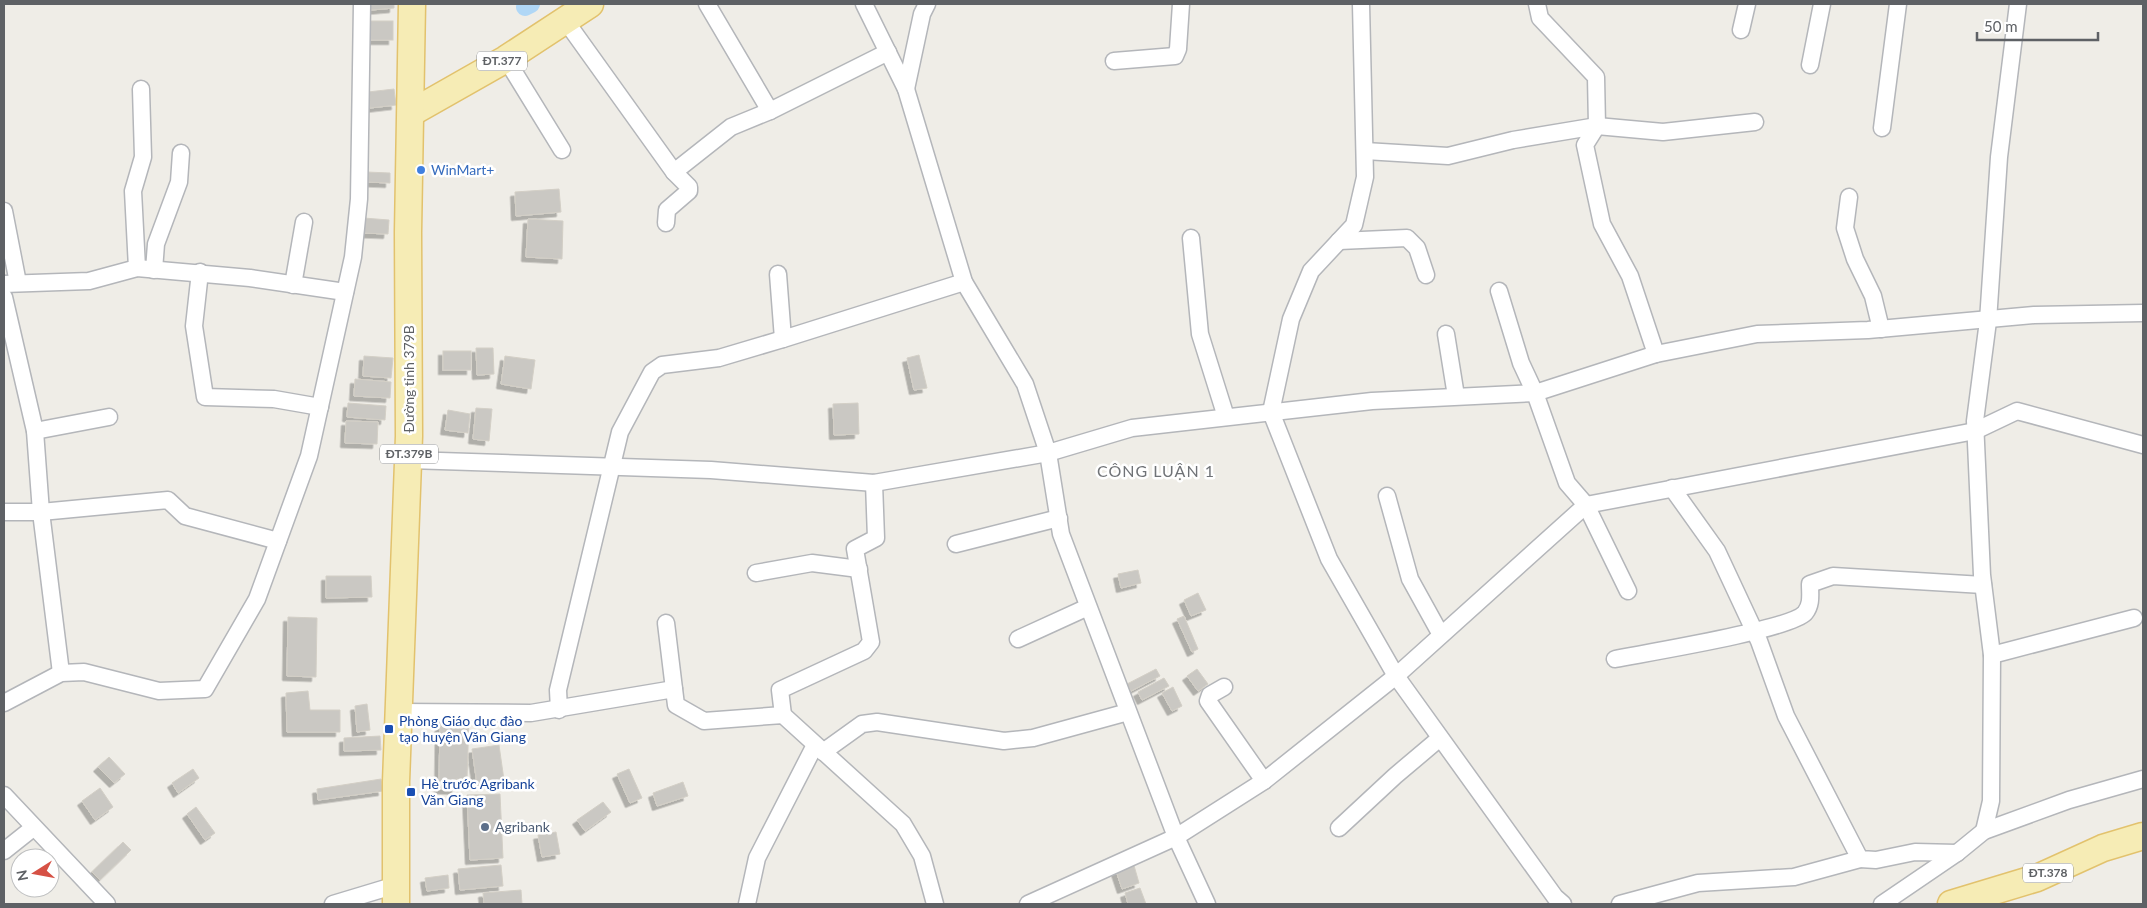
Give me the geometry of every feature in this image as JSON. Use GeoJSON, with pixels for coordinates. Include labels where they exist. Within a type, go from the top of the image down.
{"type":"FeatureCollection","features":[{"type":"Feature","properties":{"kind":"main road","name":"Đường tỉnh 379B"},"geometry":{"type":"LineString","coordinates":[[396,894],[396,782],[409,460],[408,232],[412,4]]}},
{"type":"Feature","properties":{"kind":"main road","name":"ĐT.377"},"geometry":{"type":"LineString","coordinates":[[411,113],[506,59],[590,4]]}},
{"type":"Feature","properties":{"kind":"main road","name":"ĐT.378"},"geometry":{"type":"LineString","coordinates":[[1950,904],[2036,878],[2103,848],[2143,836]]}},
{"type":"Feature","properties":{"kind":"street"},"geometry":{"type":"LineString","coordinates":[[4,703],[61,673],[84,672],[159,691],[205,689],[257,599],[309,456],[353,257],[359,199],[362,4]]}},
{"type":"Feature","properties":{"kind":"street"},"geometry":{"type":"LineString","coordinates":[[707,4],[770,111]]}},
{"type":"Feature","properties":{"kind":"street"},"geometry":{"type":"LineString","coordinates":[[864,4],[906,89],[964,282],[1024,384],[1048,453],[1061,534],[1176,836],[1207,904]]}},
{"type":"Feature","properties":{"kind":"street"},"geometry":{"type":"LineString","coordinates":[[906,89],[922,14],[927,4]]}},
{"type":"Feature","properties":{"kind":"street"},"geometry":{"type":"LineString","coordinates":[[1114,60],[1175,56],[1178,49],[1181,4]]}},
{"type":"Feature","properties":{"kind":"street"},"geometry":{"type":"LineString","coordinates":[[1361,4],[1365,177],[1354,225],[1311,271],[1291,319],[1270,412],[1329,559],[1396,676],[1554,897],[1563,904]]}},
{"type":"Feature","properties":{"kind":"street"},"geometry":{"type":"LineString","coordinates":[[1537,4],[1540,18],[1596,77],[1598,126],[1585,145],[1602,224],[1630,276],[1656,354]]}},
{"type":"Feature","properties":{"kind":"street"},"geometry":{"type":"LineString","coordinates":[[1740,30],[1747,4]]}},
{"type":"Feature","properties":{"kind":"street"},"geometry":{"type":"LineString","coordinates":[[1810,65],[1822,4]]}},
{"type":"Feature","properties":{"kind":"street"},"geometry":{"type":"LineString","coordinates":[[1882,128],[1898,4]]}},
{"type":"Feature","properties":{"kind":"street"},"geometry":{"type":"LineString","coordinates":[[1984,831],[1991,801],[1992,655],[1983,585],[1975,431],[1988,321],[1999,157],[2018,4]]}},
{"type":"Feature","properties":{"kind":"street"},"geometry":{"type":"LineString","coordinates":[[565,20],[674,172],[689,187],[689,191],[667,210],[666,223]]}},
{"type":"Feature","properties":{"kind":"street"},"geometry":{"type":"LineString","coordinates":[[674,172],[731,127],[770,111],[888,52]]}},
{"type":"Feature","properties":{"kind":"street"},"geometry":{"type":"LineString","coordinates":[[506,59],[562,150]]}},
{"type":"Feature","properties":{"kind":"street"},"geometry":{"type":"LineString","coordinates":[[137,268],[133,191],[143,157],[141,89]]}},
{"type":"Feature","properties":{"kind":"street"},"geometry":{"type":"LineString","coordinates":[[1364,151],[1448,156],[1513,140],[1598,126],[1663,132],[1755,122]]}},
{"type":"Feature","properties":{"kind":"street"},"geometry":{"type":"LineString","coordinates":[[154,270],[156,244],[179,182],[181,153]]}},
{"type":"Feature","properties":{"kind":"street"},"geometry":{"type":"LineString","coordinates":[[1849,197],[1845,228],[1855,259],[1873,296],[1882,329]]}},
{"type":"Feature","properties":{"kind":"street"},"geometry":{"type":"LineString","coordinates":[[4,211],[11,284],[88,281],[137,268],[200,272],[345,292]]}},
{"type":"Feature","properties":{"kind":"street"},"geometry":{"type":"LineString","coordinates":[[293,285],[304,222]]}},
{"type":"Feature","properties":{"kind":"street"},"geometry":{"type":"LineString","coordinates":[[1191,238],[1200,334],[1226,417]]}},
{"type":"Feature","properties":{"kind":"street"},"geometry":{"type":"LineString","coordinates":[[1339,241],[1407,238],[1417,248],[1426,275]]}},
{"type":"Feature","properties":{"kind":"street"},"geometry":{"type":"LineString","coordinates":[[200,272],[194,326],[205,397],[274,399],[320,407]]}},
{"type":"Feature","properties":{"kind":"street"},"geometry":{"type":"LineString","coordinates":[[778,274],[783,339]]}},
{"type":"Feature","properties":{"kind":"street"},"geometry":{"type":"LineString","coordinates":[[559,710],[558,690],[614,467],[620,432],[652,372],[657,367],[719,358],[964,282]]}},
{"type":"Feature","properties":{"kind":"street"},"geometry":{"type":"LineString","coordinates":[[1499,292],[1521,363],[1536,393],[1567,484],[1586,505],[1628,591]]}},
{"type":"Feature","properties":{"kind":"street"},"geometry":{"type":"LineString","coordinates":[[4,297],[36,431],[41,512],[61,673]]}},
{"type":"Feature","properties":{"kind":"street"},"geometry":{"type":"LineString","coordinates":[[409,460],[711,470],[874,483],[1048,453],[1132,428],[1270,412],[1456,396],[1536,393],[1656,354],[1758,334],[1882,329],[1988,321],[2034,315],[2143,313]]}},
{"type":"Feature","properties":{"kind":"street"},"geometry":{"type":"LineString","coordinates":[[1446,334],[1456,396]]}},
{"type":"Feature","properties":{"kind":"street"},"geometry":{"type":"LineString","coordinates":[[1028,904],[1176,836],[1264,780],[1396,676],[1586,505],[1975,431],[2017,411],[2143,445]]}},
{"type":"Feature","properties":{"kind":"street"},"geometry":{"type":"LineString","coordinates":[[36,431],[109,417]]}},
{"type":"Feature","properties":{"kind":"street"},"geometry":{"type":"LineString","coordinates":[[874,483],[876,538],[855,549],[871,642],[864,651],[780,690],[784,715],[903,824],[922,856],[935,904]]}},
{"type":"Feature","properties":{"kind":"street"},"geometry":{"type":"LineString","coordinates":[[1672,488],[1717,551],[1755,632],[1786,716],[1860,859]]}},
{"type":"Feature","properties":{"kind":"street"},"geometry":{"type":"LineString","coordinates":[[1387,496],[1410,579],[1441,635]]}},
{"type":"Feature","properties":{"kind":"street"},"geometry":{"type":"LineString","coordinates":[[4,512],[41,512],[168,500],[185,516],[278,541]]}},
{"type":"Feature","properties":{"kind":"street"},"geometry":{"type":"LineString","coordinates":[[956,544],[1059,518]]}},
{"type":"Feature","properties":{"kind":"street"},"geometry":{"type":"LineString","coordinates":[[756,573],[812,563],[859,569]]}},
{"type":"Feature","properties":{"kind":"street"},"geometry":{"type":"LineString","coordinates":[[1614,659],[1755,632],[1803,615],[1810,605],[1810,584],[1832,576],[1983,585]]}},
{"type":"Feature","properties":{"kind":"street"},"geometry":{"type":"LineString","coordinates":[[1018,639],[1088,607]]}},
{"type":"Feature","properties":{"kind":"street"},"geometry":{"type":"LineString","coordinates":[[1992,655],[2134,618]]}},
{"type":"Feature","properties":{"kind":"street"},"geometry":{"type":"LineString","coordinates":[[666,623],[676,705],[704,721],[784,715]]}},
{"type":"Feature","properties":{"kind":"street"},"geometry":{"type":"LineString","coordinates":[[1224,687],[1210,696],[1208,701],[1264,780]]}},
{"type":"Feature","properties":{"kind":"street"},"geometry":{"type":"LineString","coordinates":[[399,712],[531,713],[559,710],[674,689]]}},
{"type":"Feature","properties":{"kind":"street"},"geometry":{"type":"LineString","coordinates":[[747,904],[757,858],[819,749],[862,724],[877,722],[1004,741],[1033,738],[1128,712]]}},
{"type":"Feature","properties":{"kind":"street"},"geometry":{"type":"LineString","coordinates":[[1339,828],[1395,776],[1440,738]]}},
{"type":"Feature","properties":{"kind":"street"},"geometry":{"type":"LineString","coordinates":[[1882,904],[1984,831],[2069,800],[2143,779]]}},
{"type":"Feature","properties":{"kind":"street"},"geometry":{"type":"LineString","coordinates":[[4,795],[33,828],[107,904]]}},
{"type":"Feature","properties":{"kind":"street"},"geometry":{"type":"LineString","coordinates":[[4,851],[33,828]]}},
{"type":"Feature","properties":{"kind":"street"},"geometry":{"type":"LineString","coordinates":[[1620,904],[1698,883],[1794,877],[1860,859],[1876,860],[1915,852],[1957,852]]}},
{"type":"Feature","properties":{"kind":"street"},"geometry":{"type":"LineString","coordinates":[[333,904],[396,894]]}},
{"type":"Feature","properties":{"kind":"building"},"geometry":{"type":"Polygon","coordinates":[[[370,4],[394,4],[394,8],[371,10],[370,4]]]}},
{"type":"Feature","properties":{"kind":"building"},"geometry":{"type":"Polygon","coordinates":[[[366,21],[393,21],[393,40],[366,40],[366,21]]]}},
{"type":"Feature","properties":{"kind":"building"},"geometry":{"type":"Polygon","coordinates":[[[394,89],[396,105],[370,108],[368,92],[394,89]]]}},
{"type":"Feature","properties":{"kind":"building"},"geometry":{"type":"Polygon","coordinates":[[[367,172],[390,173],[390,183],[367,182],[367,172]]]}},
{"type":"Feature","properties":{"kind":"building"},"geometry":{"type":"Polygon","coordinates":[[[559,189],[561,212],[516,216],[515,192],[559,189]]]}},
{"type":"Feature","properties":{"kind":"building"},"geometry":{"type":"Polygon","coordinates":[[[364,218],[389,220],[388,234],[363,233],[364,218]]]}},
{"type":"Feature","properties":{"kind":"building"},"geometry":{"type":"Polygon","coordinates":[[[528,219],[563,221],[562,259],[526,257],[528,219]]]}},
{"type":"Feature","properties":{"kind":"building"},"geometry":{"type":"Polygon","coordinates":[[[476,348],[493,348],[494,374],[477,375],[476,348]]]}},
{"type":"Feature","properties":{"kind":"building"},"geometry":{"type":"Polygon","coordinates":[[[443,351],[471,351],[471,370],[443,370],[443,351]]]}},
{"type":"Feature","properties":{"kind":"building"},"geometry":{"type":"Polygon","coordinates":[[[919,355],[927,388],[914,390],[907,358],[919,355]]]}},
{"type":"Feature","properties":{"kind":"building"},"geometry":{"type":"Polygon","coordinates":[[[364,356],[393,358],[391,378],[363,376],[364,356]]]}},
{"type":"Feature","properties":{"kind":"building"},"geometry":{"type":"Polygon","coordinates":[[[505,356],[535,360],[531,389],[501,384],[505,356]]]}},
{"type":"Feature","properties":{"kind":"building"},"geometry":{"type":"Polygon","coordinates":[[[355,379],[391,382],[390,398],[354,396],[355,379]]]}},
{"type":"Feature","properties":{"kind":"building"},"geometry":{"type":"Polygon","coordinates":[[[348,403],[386,406],[385,420],[347,417],[348,403]]]}},
{"type":"Feature","properties":{"kind":"building"},"geometry":{"type":"Polygon","coordinates":[[[858,403],[859,434],[834,435],[833,404],[858,403]]]}},
{"type":"Feature","properties":{"kind":"building"},"geometry":{"type":"Polygon","coordinates":[[[476,408],[492,409],[489,441],[473,439],[476,408]]]}},
{"type":"Feature","properties":{"kind":"building"},"geometry":{"type":"Polygon","coordinates":[[[448,410],[470,414],[468,433],[445,430],[448,410]]]}},
{"type":"Feature","properties":{"kind":"building"},"geometry":{"type":"Polygon","coordinates":[[[346,421],[378,422],[377,444],[345,443],[346,421]]]}},
{"type":"Feature","properties":{"kind":"building"},"geometry":{"type":"Polygon","coordinates":[[[1138,570],[1141,583],[1121,588],[1118,574],[1138,570]]]}},
{"type":"Feature","properties":{"kind":"building"},"geometry":{"type":"Polygon","coordinates":[[[326,576],[371,576],[372,597],[326,598],[326,576]]]}},
{"type":"Feature","properties":{"kind":"building"},"geometry":{"type":"Polygon","coordinates":[[[1198,593],[1206,610],[1191,616],[1184,600],[1198,593]]]}},
{"type":"Feature","properties":{"kind":"building"},"geometry":{"type":"Polygon","coordinates":[[[1184,616],[1198,649],[1192,652],[1177,619],[1184,616]]]}},
{"type":"Feature","properties":{"kind":"building"},"geometry":{"type":"Polygon","coordinates":[[[288,617],[317,618],[316,677],[287,676],[288,617]]]}},
{"type":"Feature","properties":{"kind":"building"},"geometry":{"type":"Polygon","coordinates":[[[1156,669],[1160,676],[1131,691],[1127,684],[1156,669]]]}},
{"type":"Feature","properties":{"kind":"building"},"geometry":{"type":"Polygon","coordinates":[[[1197,669],[1208,684],[1198,691],[1187,676],[1197,669]]]}},
{"type":"Feature","properties":{"kind":"building"},"geometry":{"type":"Polygon","coordinates":[[[1164,678],[1169,686],[1142,700],[1138,692],[1164,678]]]}},
{"type":"Feature","properties":{"kind":"building"},"geometry":{"type":"Polygon","coordinates":[[[1173,687],[1182,706],[1172,711],[1162,693],[1173,687]]]}},
{"type":"Feature","properties":{"kind":"building"},"geometry":{"type":"Polygon","coordinates":[[[308,691],[310,710],[340,710],[340,732],[287,732],[286,693],[308,691]]]}},
{"type":"Feature","properties":{"kind":"building"},"geometry":{"type":"Polygon","coordinates":[[[367,704],[370,730],[357,732],[355,706],[367,704]]]}},
{"type":"Feature","properties":{"kind":"building"},"geometry":{"type":"Polygon","coordinates":[[[440,718],[469,719],[467,779],[456,779],[456,790],[439,789],[440,718]]]}},
{"type":"Feature","properties":{"kind":"building"},"geometry":{"type":"Polygon","coordinates":[[[380,736],[381,750],[344,751],[344,738],[380,736]]]}},
{"type":"Feature","properties":{"kind":"building"},"geometry":{"type":"Polygon","coordinates":[[[499,745],[504,780],[477,784],[472,749],[499,745]]]}},
{"type":"Feature","properties":{"kind":"building"},"geometry":{"type":"Polygon","coordinates":[[[109,757],[125,774],[114,783],[98,767],[109,757]]]}},
{"type":"Feature","properties":{"kind":"building"},"geometry":{"type":"Polygon","coordinates":[[[193,769],[199,778],[178,793],[172,783],[193,769]]]}},
{"type":"Feature","properties":{"kind":"building"},"geometry":{"type":"Polygon","coordinates":[[[629,769],[642,798],[630,803],[617,774],[629,769]]]}},
{"type":"Feature","properties":{"kind":"building"},"geometry":{"type":"Polygon","coordinates":[[[381,779],[383,791],[318,800],[317,789],[381,779]]]}},
{"type":"Feature","properties":{"kind":"building"},"geometry":{"type":"Polygon","coordinates":[[[683,782],[688,796],[657,806],[653,793],[683,782]]]}},
{"type":"Feature","properties":{"kind":"building"},"geometry":{"type":"Polygon","coordinates":[[[100,788],[113,807],[95,820],[82,801],[100,788]]]}},
{"type":"Feature","properties":{"kind":"building","name":"Agribank"},"geometry":{"type":"Polygon","coordinates":[[[500,794],[503,858],[470,860],[467,795],[500,794]]]}},
{"type":"Feature","properties":{"kind":"building"},"geometry":{"type":"Polygon","coordinates":[[[603,802],[611,812],[585,831],[577,820],[603,802]]]}},
{"type":"Feature","properties":{"kind":"building"},"geometry":{"type":"Polygon","coordinates":[[[196,807],[215,833],[205,840],[187,814],[196,807]]]}},
{"type":"Feature","properties":{"kind":"building"},"geometry":{"type":"Polygon","coordinates":[[[556,832],[560,854],[542,857],[538,835],[556,832]]]}},
{"type":"Feature","properties":{"kind":"building"},"geometry":{"type":"Polygon","coordinates":[[[123,842],[131,850],[100,880],[92,872],[123,842]]]}},
{"type":"Feature","properties":{"kind":"building"},"geometry":{"type":"Polygon","coordinates":[[[1133,862],[1139,883],[1122,889],[1115,868],[1133,862]]]}},
{"type":"Feature","properties":{"kind":"building"},"geometry":{"type":"Polygon","coordinates":[[[501,865],[503,886],[460,890],[458,869],[501,865]]]}},
{"type":"Feature","properties":{"kind":"building"},"geometry":{"type":"Polygon","coordinates":[[[448,875],[449,888],[427,891],[425,878],[448,875]]]}},
{"type":"Feature","properties":{"kind":"building"},"geometry":{"type":"Polygon","coordinates":[[[1140,888],[1146,904],[1128,904],[1125,893],[1140,888]]]}},
{"type":"Feature","properties":{"kind":"building"},"geometry":{"type":"Polygon","coordinates":[[[521,890],[522,904],[484,904],[483,893],[521,890]]]}},
{"type":"Feature","properties":{"kind":"waterway"},"geometry":{"type":"LineString","coordinates":[[525,7],[531,4]]}},
{"type":"Feature","properties":{"kind":"place","name":"WinMart+"},"geometry":{"type":"Point","coordinates":[421,170]}},
{"type":"Feature","properties":{"kind":"place","name":"Phòng Giáo dục đào tạo huyện Văn Giang"},"geometry":{"type":"Point","coordinates":[389,729]}},
{"type":"Feature","properties":{"kind":"place","name":"Hè trước Agribank Văn Giang"},"geometry":{"type":"Point","coordinates":[411,792]}},
{"type":"Feature","properties":{"kind":"place","name":"Agribank"},"geometry":{"type":"Point","coordinates":[485,827]}},
{"type":"Feature","properties":{"kind":"district","name":"CÔNG LUẬN 1"},"geometry":{"type":"Point","coordinates":[1156,471]}}]}
